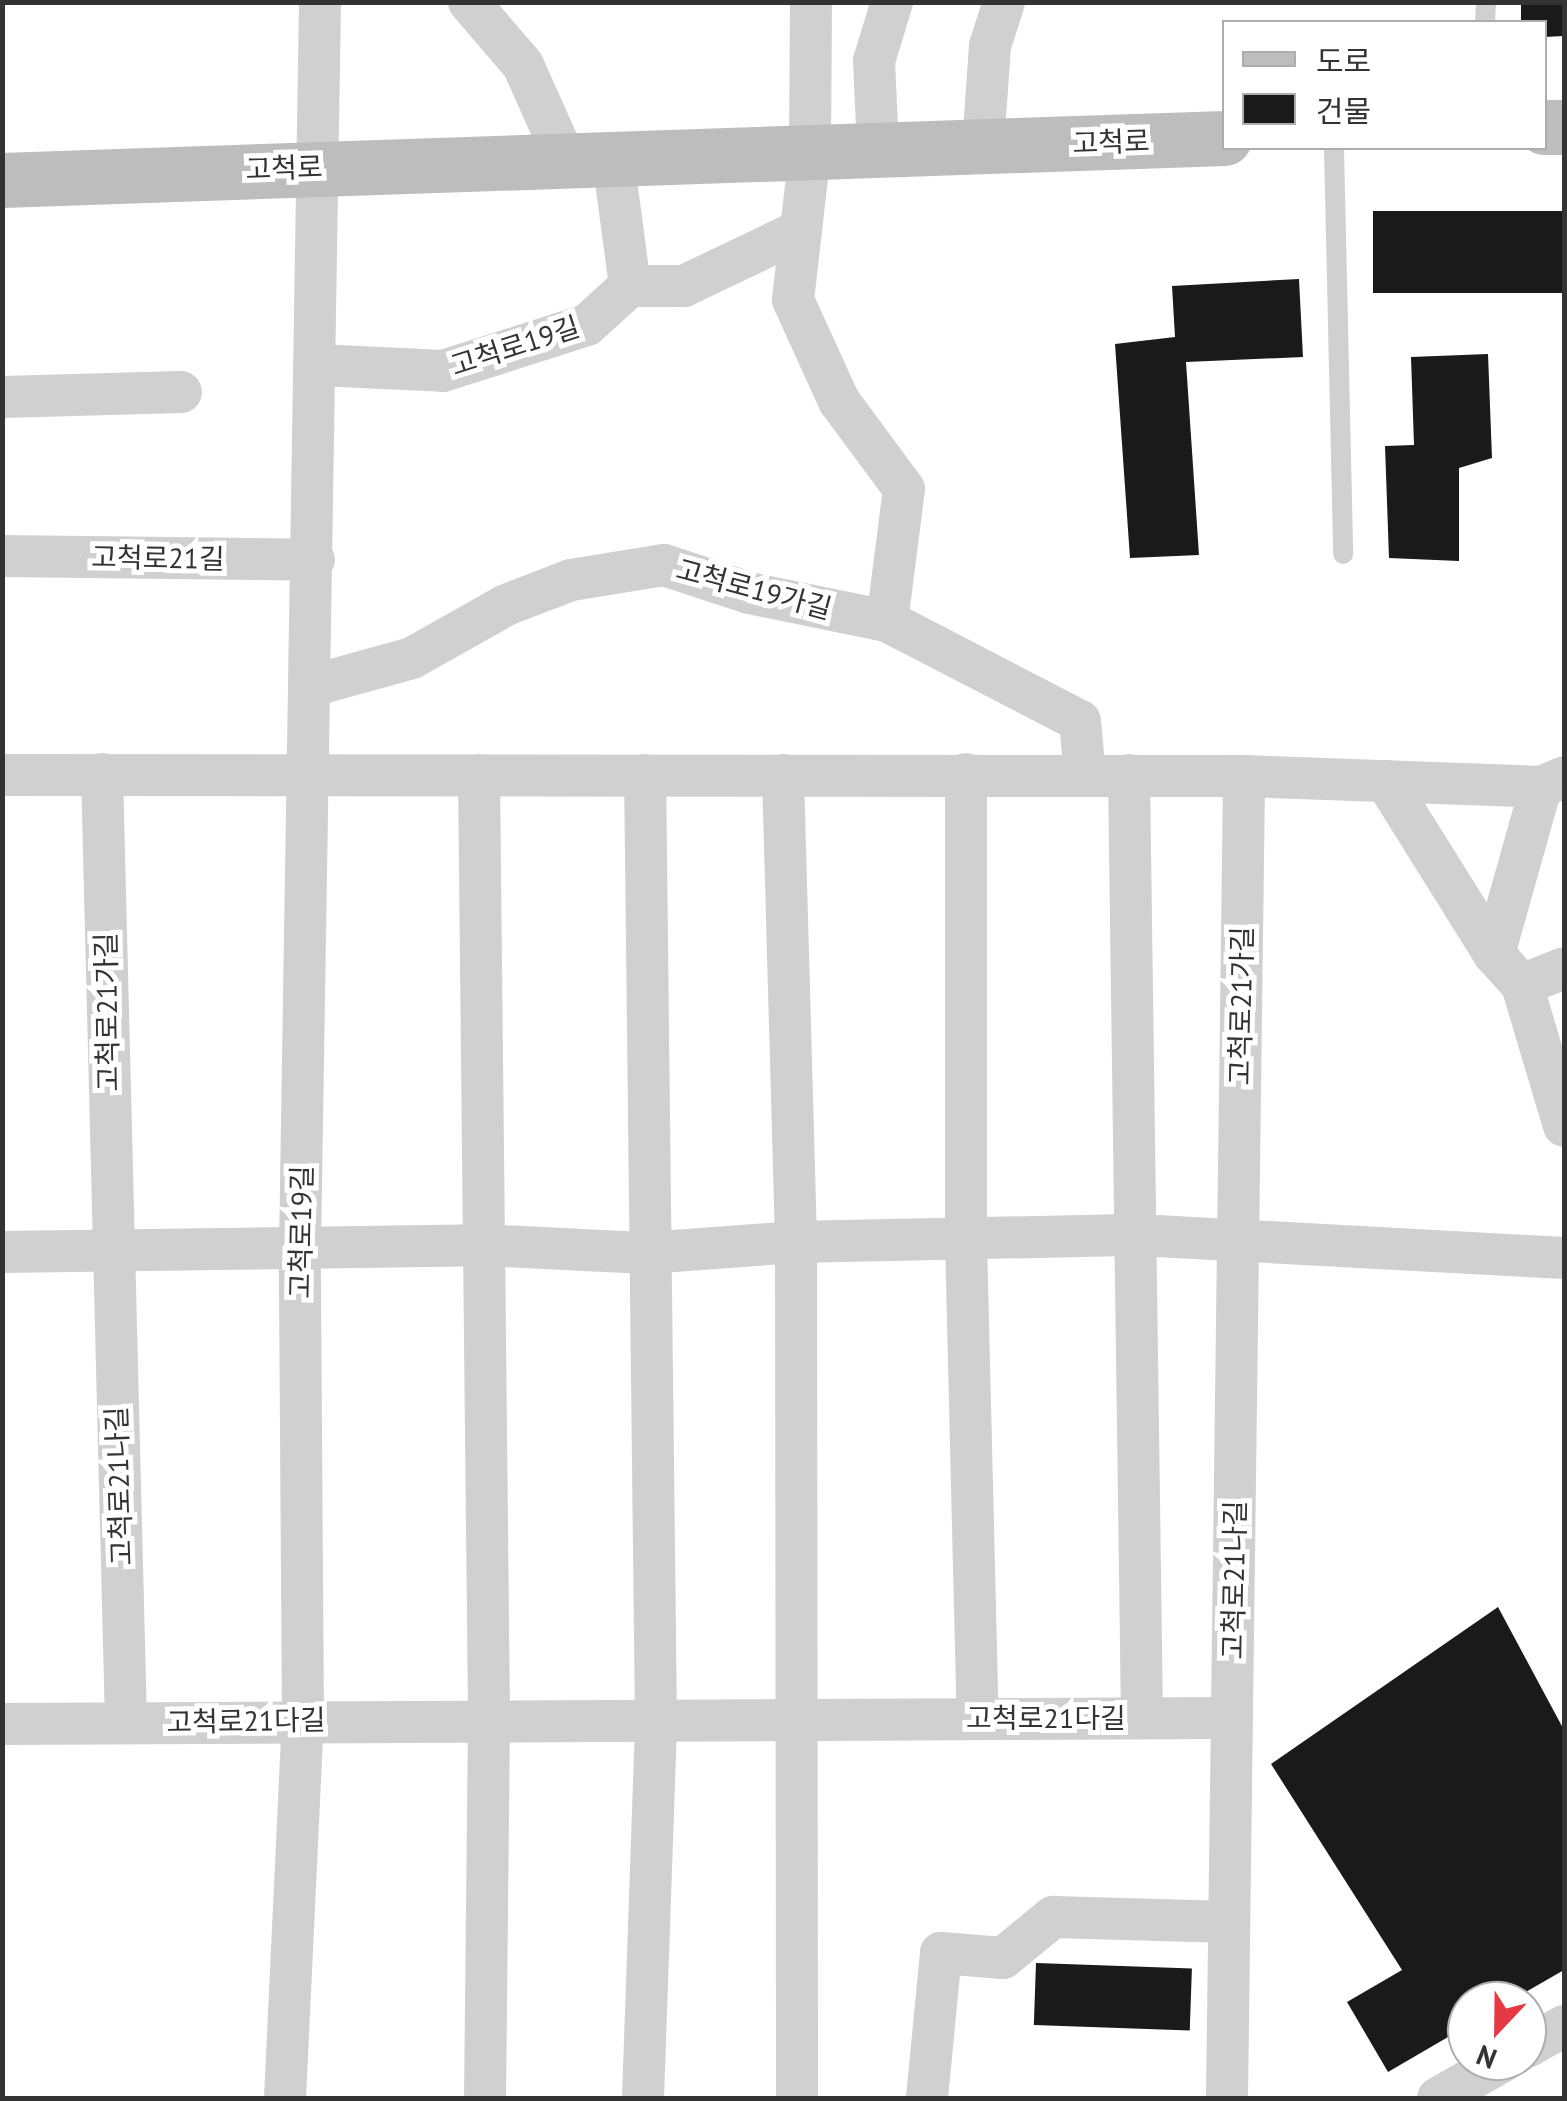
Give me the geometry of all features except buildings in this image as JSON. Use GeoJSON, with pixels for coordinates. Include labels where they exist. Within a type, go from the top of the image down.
{"type":"FeatureCollection","features":[{"type":"Feature","properties":{"kind":"main road","name":"고척로"},"geometry":{"type":"LineString","coordinates":[[2,180],[1222,138]]}},
{"type":"Feature","properties":{"kind":"street","name":"고척로19길"},"geometry":{"type":"LineString","coordinates":[[285,2098],[303,1720],[300,1248],[318,365],[320,2]]}},
{"type":"Feature","properties":{"kind":"street"},"geometry":{"type":"LineString","coordinates":[[468,2],[523,65],[589,158],[630,286],[684,286],[801,230]]}},
{"type":"Feature","properties":{"kind":"street"},"geometry":{"type":"LineString","coordinates":[[811,2],[810,151],[793,300],[839,401],[904,489],[886,621]]}},
{"type":"Feature","properties":{"kind":"street"},"geometry":{"type":"LineString","coordinates":[[878,149],[874,61],[892,2]]}},
{"type":"Feature","properties":{"kind":"street"},"geometry":{"type":"LineString","coordinates":[[984,146],[990,46],[1004,2]]}},
{"type":"Feature","properties":{"kind":"street","name":"고척로19길"},"geometry":{"type":"LineString","coordinates":[[318,365],[443,372],[587,325],[630,286]]}},
{"type":"Feature","properties":{"kind":"street"},"geometry":{"type":"LineString","coordinates":[[2,397],[181,392]]}},
{"type":"Feature","properties":{"kind":"street","name":"고척로21길"},"geometry":{"type":"LineString","coordinates":[[2,556],[314,560]]}},
{"type":"Feature","properties":{"kind":"street","name":"고척로19가길"},"geometry":{"type":"LineString","coordinates":[[311,686],[412,658],[506,605],[571,580],[664,565],[749,593],[886,621],[1080,721],[1085,776]]}},
{"type":"Feature","properties":{"kind":"street","name":"고척로21가길"},"geometry":{"type":"LineString","coordinates":[[102,774],[113,1250]]}},
{"type":"Feature","properties":{"kind":"street"},"geometry":{"type":"LineString","coordinates":[[966,774],[966,1240],[978,1718]]}},
{"type":"Feature","properties":{"kind":"street"},"geometry":{"type":"LineString","coordinates":[[2,775],[966,774],[1553,782],[1508,970]]}},
{"type":"Feature","properties":{"kind":"street"},"geometry":{"type":"LineString","coordinates":[[478,775],[489,1719],[485,2098]]}},
{"type":"Feature","properties":{"kind":"street"},"geometry":{"type":"LineString","coordinates":[[643,2098],[656,1723],[647,1253],[645,775]]}},
{"type":"Feature","properties":{"kind":"street"},"geometry":{"type":"LineString","coordinates":[[783,776],[796,1242],[800,1719],[797,2098]]}},
{"type":"Feature","properties":{"kind":"street"},"geometry":{"type":"LineString","coordinates":[[1129,776],[1142,1718]]}},
{"type":"Feature","properties":{"kind":"street","name":"고척로21가길"},"geometry":{"type":"LineString","coordinates":[[1238,1237],[1244,776]]}},
{"type":"Feature","properties":{"kind":"street"},"geometry":{"type":"LineString","coordinates":[[1386,781],[1508,970],[1564,1126]]}},
{"type":"Feature","properties":{"kind":"street"},"geometry":{"type":"LineString","coordinates":[[1508,970],[1564,968]]}},
{"type":"Feature","properties":{"kind":"street"},"geometry":{"type":"LineString","coordinates":[[2,1252],[481,1245],[647,1253],[796,1242],[1138,1235],[1238,1237],[1564,1258]]}},
{"type":"Feature","properties":{"kind":"street","name":"고척로21나길"},"geometry":{"type":"LineString","coordinates":[[1227,2098],[1238,1237]]}},
{"type":"Feature","properties":{"kind":"street","name":"고척로21나길"},"geometry":{"type":"LineString","coordinates":[[113,1250],[126,1722]]}},
{"type":"Feature","properties":{"kind":"street","name":"고척로21다길"},"geometry":{"type":"LineString","coordinates":[[2,1724],[1232,1718]]}},
{"type":"Feature","properties":{"kind":"street"},"geometry":{"type":"LineString","coordinates":[[927,2098],[941,1953],[1003,1958],[1053,1917],[1230,1922]]}},
{"type":"Feature","properties":{"kind":"street"},"geometry":{"type":"LineString","coordinates":[[1438,2098],[1468,2081]]}},
{"type":"Feature","properties":{"kind":"lane"},"geometry":{"type":"LineString","coordinates":[[1334,150],[1343,554]]}}]}
